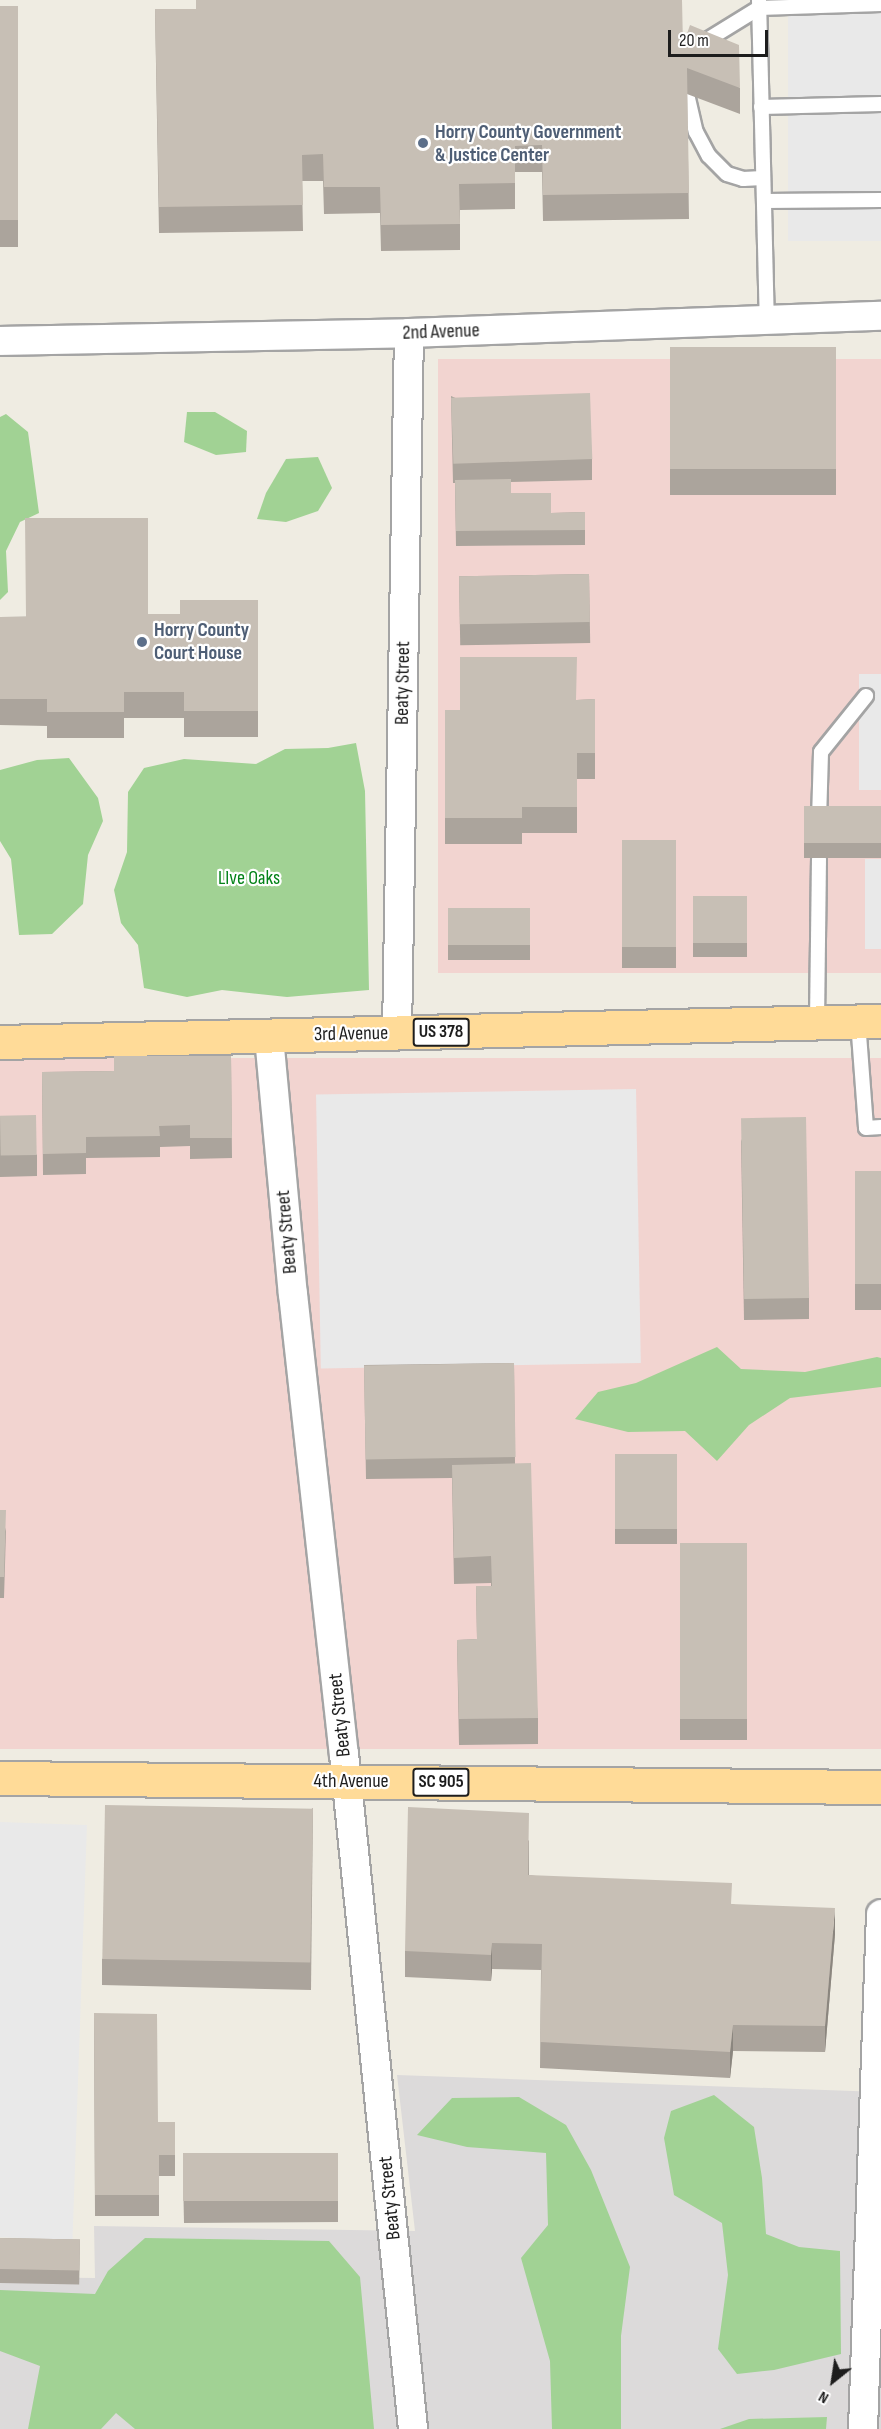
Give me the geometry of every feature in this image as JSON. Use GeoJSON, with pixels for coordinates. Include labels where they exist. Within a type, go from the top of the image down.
{"type":"FeatureCollection","features":[{"type":"Feature","properties":{"kind":"main road","name":"3rd Avenue"},"geometry":{"type":"LineString","coordinates":[[0,1042],[869,1021]]}},
{"type":"Feature","properties":{"kind":"main road","name":"4th Avenue"},"geometry":{"type":"LineString","coordinates":[[0,1778],[881,1787]]}},
{"type":"Feature","properties":{"kind":"street","name":"2nd Avenue"},"geometry":{"type":"LineString","coordinates":[[0,341],[409,333],[881,316]]}},
{"type":"Feature","properties":{"kind":"street","name":"Beaty Street"},"geometry":{"type":"LineString","coordinates":[[397,1033],[409,333]]}},
{"type":"Feature","properties":{"kind":"street","name":"Beaty Street"},"geometry":{"type":"LineString","coordinates":[[269,1036],[293,1294],[347,1781],[413,2429]]}},
{"type":"Feature","properties":{"kind":"street"},"geometry":{"type":"LineString","coordinates":[[863,2429],[881,1914]]}},
{"type":"Feature","properties":{"kind":"lane"},"geometry":{"type":"LineString","coordinates":[[690,51],[759,4],[881,4]]}},
{"type":"Feature","properties":{"kind":"lane"},"geometry":{"type":"LineString","coordinates":[[759,4],[767,321]]}},
{"type":"Feature","properties":{"kind":"lane"},"geometry":{"type":"LineString","coordinates":[[687,94],[696,132],[708,156],[727,174],[743,179],[763,178]]}},
{"type":"Feature","properties":{"kind":"lane"},"geometry":{"type":"LineString","coordinates":[[761,107],[881,104]]}},
{"type":"Feature","properties":{"kind":"lane"},"geometry":{"type":"LineString","coordinates":[[764,201],[881,200]]}},
{"type":"Feature","properties":{"kind":"lane"},"geometry":{"type":"LineString","coordinates":[[819,820],[821,752],[866,696]]}},
{"type":"Feature","properties":{"kind":"lane"},"geometry":{"type":"LineString","coordinates":[[817,1022],[819,859]]}},
{"type":"Feature","properties":{"kind":"lane"},"geometry":{"type":"LineString","coordinates":[[869,1021],[866,1128],[881,1127]]}},
{"type":"Feature","properties":{"kind":"shaded area"},"geometry":{"type":"Polygon","coordinates":[[[788,0],[881,0],[881,241],[788,241],[788,0]]]}},
{"type":"Feature","properties":{"kind":"shaded area"},"geometry":{"type":"Polygon","coordinates":[[[438,359],[881,359],[881,973],[438,973],[438,359]]]}},
{"type":"Feature","properties":{"kind":"shaded area"},"geometry":{"type":"Polygon","coordinates":[[[859,674],[881,674],[881,790],[859,790],[859,674]]]}},
{"type":"Feature","properties":{"kind":"shaded area"},"geometry":{"type":"Polygon","coordinates":[[[865,859],[881,859],[881,949],[865,949],[865,859]]]}},
{"type":"Feature","properties":{"kind":"shaded area"},"geometry":{"type":"Polygon","coordinates":[[[0,1058],[881,1058],[881,1749],[0,1749],[0,1058]]]}},
{"type":"Feature","properties":{"kind":"shaded area"},"geometry":{"type":"Polygon","coordinates":[[[636,1089],[641,1363],[321,1369],[316,1095],[636,1089]]]}},
{"type":"Feature","properties":{"kind":"shaded area"},"geometry":{"type":"Polygon","coordinates":[[[0,1822],[87,1825],[72,2240],[0,2237],[0,1822]]]}},
{"type":"Feature","properties":{"kind":"shaded area"},"geometry":{"type":"Polygon","coordinates":[[[397,2075],[881,2092],[881,2429],[0,2429],[0,2277],[95,2278],[94,2226],[415,2231],[397,2075]]]}},
{"type":"Feature","properties":{"kind":"green space"},"geometry":{"type":"Polygon","coordinates":[[[187,412],[215,412],[247,431],[246,452],[216,455],[184,442],[187,412]]]}},
{"type":"Feature","properties":{"kind":"green space"},"geometry":{"type":"Polygon","coordinates":[[[6,414],[28,432],[39,513],[20,522],[6,551],[8,592],[0,600],[0,417],[6,414]]]}},
{"type":"Feature","properties":{"kind":"green space"},"geometry":{"type":"Polygon","coordinates":[[[318,457],[332,488],[318,511],[286,522],[257,519],[266,493],[286,459],[318,457]]]}},
{"type":"Feature","properties":{"kind":"green space","name":"LIve Oaks"},"geometry":{"type":"Polygon","coordinates":[[[356,743],[365,791],[369,990],[287,997],[222,990],[187,997],[144,988],[138,945],[121,923],[114,890],[127,852],[128,792],[144,768],[184,759],[256,764],[285,749],[328,748],[356,743]]]}},
{"type":"Feature","properties":{"kind":"green space"},"geometry":{"type":"Polygon","coordinates":[[[69,758],[98,798],[103,821],[88,855],[83,904],[52,934],[19,935],[11,859],[0,841],[0,770],[37,760],[69,758]]]}},
{"type":"Feature","properties":{"kind":"green space"},"geometry":{"type":"Polygon","coordinates":[[[717,1347],[741,1369],[805,1372],[877,1357],[881,1358],[881,1387],[790,1398],[749,1425],[717,1461],[685,1431],[628,1432],[575,1419],[598,1392],[636,1383],[717,1347]]]}},
{"type":"Feature","properties":{"kind":"green space"},"geometry":{"type":"Polygon","coordinates":[[[714,2095],[754,2127],[762,2178],[766,2234],[799,2247],[840,2251],[841,2354],[774,2370],[737,2374],[718,2349],[728,2275],[722,2223],[674,2195],[664,2138],[671,2111],[714,2095]]]}},
{"type":"Feature","properties":{"kind":"green space"},"geometry":{"type":"Polygon","coordinates":[[[519,2097],[566,2125],[591,2170],[630,2267],[621,2336],[621,2429],[552,2429],[550,2361],[521,2258],[548,2225],[546,2153],[467,2147],[417,2135],[452,2098],[519,2097]]]}},
{"type":"Feature","properties":{"kind":"green space"},"geometry":{"type":"Polygon","coordinates":[[[145,2238],[329,2241],[360,2277],[374,2429],[135,2429],[116,2413],[101,2429],[28,2429],[40,2366],[0,2351],[0,2290],[95,2294],[108,2271],[145,2238]]]}},
{"type":"Feature","properties":{"kind":"green space"},"geometry":{"type":"Polygon","coordinates":[[[827,2417],[826,2429],[720,2429],[749,2419],[827,2417]]]}},
{"type":"Feature","properties":{"kind":"building","name":"Horry County Government & Justice Center"},"geometry":{"type":"Polygon","coordinates":[[[196,0],[682,0],[683,45],[690,25],[739,45],[740,88],[687,68],[689,193],[543,195],[542,145],[515,146],[515,183],[459,184],[460,224],[381,225],[380,187],[324,187],[323,154],[302,155],[303,205],[159,207],[155,9],[196,9],[196,0]]]}},
{"type":"Feature","properties":{"kind":"building"},"geometry":{"type":"Polygon","coordinates":[[[0,6],[18,6],[18,220],[0,220],[0,6]]]}},
{"type":"Feature","properties":{"kind":"building"},"geometry":{"type":"Polygon","coordinates":[[[670,347],[836,347],[836,469],[670,469],[670,347]]]}},
{"type":"Feature","properties":{"kind":"building"},"geometry":{"type":"Polygon","coordinates":[[[590,393],[592,459],[453,464],[451,398],[590,393]]]}},
{"type":"Feature","properties":{"kind":"building"},"geometry":{"type":"Polygon","coordinates":[[[511,479],[511,493],[551,493],[551,513],[585,512],[585,530],[456,531],[455,480],[511,479]]]}},
{"type":"Feature","properties":{"kind":"building","name":"Horry County Court House"},"geometry":{"type":"Polygon","coordinates":[[[25,518],[148,518],[148,614],[180,614],[180,600],[258,600],[258,711],[184,711],[184,692],[124,692],[124,712],[47,712],[47,699],[0,699],[0,617],[26,617],[25,518]]]}},
{"type":"Feature","properties":{"kind":"building"},"geometry":{"type":"Polygon","coordinates":[[[589,574],[590,622],[460,624],[459,576],[589,574]]]}},
{"type":"Feature","properties":{"kind":"building"},"geometry":{"type":"Polygon","coordinates":[[[460,657],[577,657],[576,700],[595,699],[595,753],[577,753],[577,807],[522,807],[522,818],[445,818],[445,710],[460,710],[460,657]]]}},
{"type":"Feature","properties":{"kind":"building"},"geometry":{"type":"Polygon","coordinates":[[[804,806],[881,806],[881,843],[804,843],[804,806]]]}},
{"type":"Feature","properties":{"kind":"building"},"geometry":{"type":"Polygon","coordinates":[[[622,840],[676,840],[676,947],[622,947],[622,840]]]}},
{"type":"Feature","properties":{"kind":"building"},"geometry":{"type":"Polygon","coordinates":[[[693,896],[747,896],[747,943],[693,943],[693,896]]]}},
{"type":"Feature","properties":{"kind":"building"},"geometry":{"type":"Polygon","coordinates":[[[448,908],[530,908],[530,945],[448,945],[448,908]]]}},
{"type":"Feature","properties":{"kind":"building"},"geometry":{"type":"Polygon","coordinates":[[[114,1056],[231,1056],[232,1138],[190,1138],[190,1125],[159,1126],[160,1136],[86,1137],[86,1153],[43,1154],[42,1072],[114,1071],[114,1056]]]}},
{"type":"Feature","properties":{"kind":"building"},"geometry":{"type":"Polygon","coordinates":[[[36,1115],[37,1155],[1,1156],[0,1116],[36,1115]]]}},
{"type":"Feature","properties":{"kind":"building"},"geometry":{"type":"Polygon","coordinates":[[[806,1117],[809,1298],[744,1299],[741,1118],[806,1117]]]}},
{"type":"Feature","properties":{"kind":"building"},"geometry":{"type":"Polygon","coordinates":[[[855,1171],[881,1171],[881,1284],[855,1284],[855,1171]]]}},
{"type":"Feature","properties":{"kind":"building"},"geometry":{"type":"Polygon","coordinates":[[[514,1363],[516,1457],[366,1460],[364,1366],[514,1363]]]}},
{"type":"Feature","properties":{"kind":"building"},"geometry":{"type":"Polygon","coordinates":[[[615,1454],[677,1454],[677,1529],[615,1529],[615,1454]]]}},
{"type":"Feature","properties":{"kind":"building"},"geometry":{"type":"Polygon","coordinates":[[[531,1463],[538,1718],[459,1719],[457,1640],[477,1639],[476,1586],[492,1586],[491,1556],[454,1558],[452,1465],[531,1463]]]}},
{"type":"Feature","properties":{"kind":"building"},"geometry":{"type":"Polygon","coordinates":[[[0,1510],[6,1510],[4,1577],[0,1577],[0,1510]]]}},
{"type":"Feature","properties":{"kind":"building"},"geometry":{"type":"Polygon","coordinates":[[[680,1543],[747,1543],[747,1719],[680,1719],[680,1543]]]}},
{"type":"Feature","properties":{"kind":"building"},"geometry":{"type":"Polygon","coordinates":[[[105,1805],[313,1809],[310,1963],[102,1959],[105,1805]]]}},
{"type":"Feature","properties":{"kind":"building"},"geometry":{"type":"Polygon","coordinates":[[[408,1807],[529,1813],[528,1875],[732,1883],[731,1904],[835,1908],[825,2026],[733,2025],[730,2052],[540,2042],[542,1944],[492,1943],[491,1955],[405,1951],[408,1807]]]}},
{"type":"Feature","properties":{"kind":"building"},"geometry":{"type":"Polygon","coordinates":[[[94,2013],[157,2014],[158,2122],[175,2122],[175,2155],[159,2155],[159,2195],[95,2195],[94,2013]]]}},
{"type":"Feature","properties":{"kind":"building"},"geometry":{"type":"Polygon","coordinates":[[[183,2153],[338,2153],[338,2201],[183,2201],[183,2153]]]}},
{"type":"Feature","properties":{"kind":"building"},"geometry":{"type":"Polygon","coordinates":[[[0,2238],[80,2239],[79,2270],[0,2269],[0,2238]]]}},
{"type":"Feature","properties":{"kind":"place","name":"Horry County Government & Justice Center"},"geometry":{"type":"Point","coordinates":[423,143]}},
{"type":"Feature","properties":{"kind":"place","name":"Horry County Court House"},"geometry":{"type":"Point","coordinates":[142,642]}}]}
